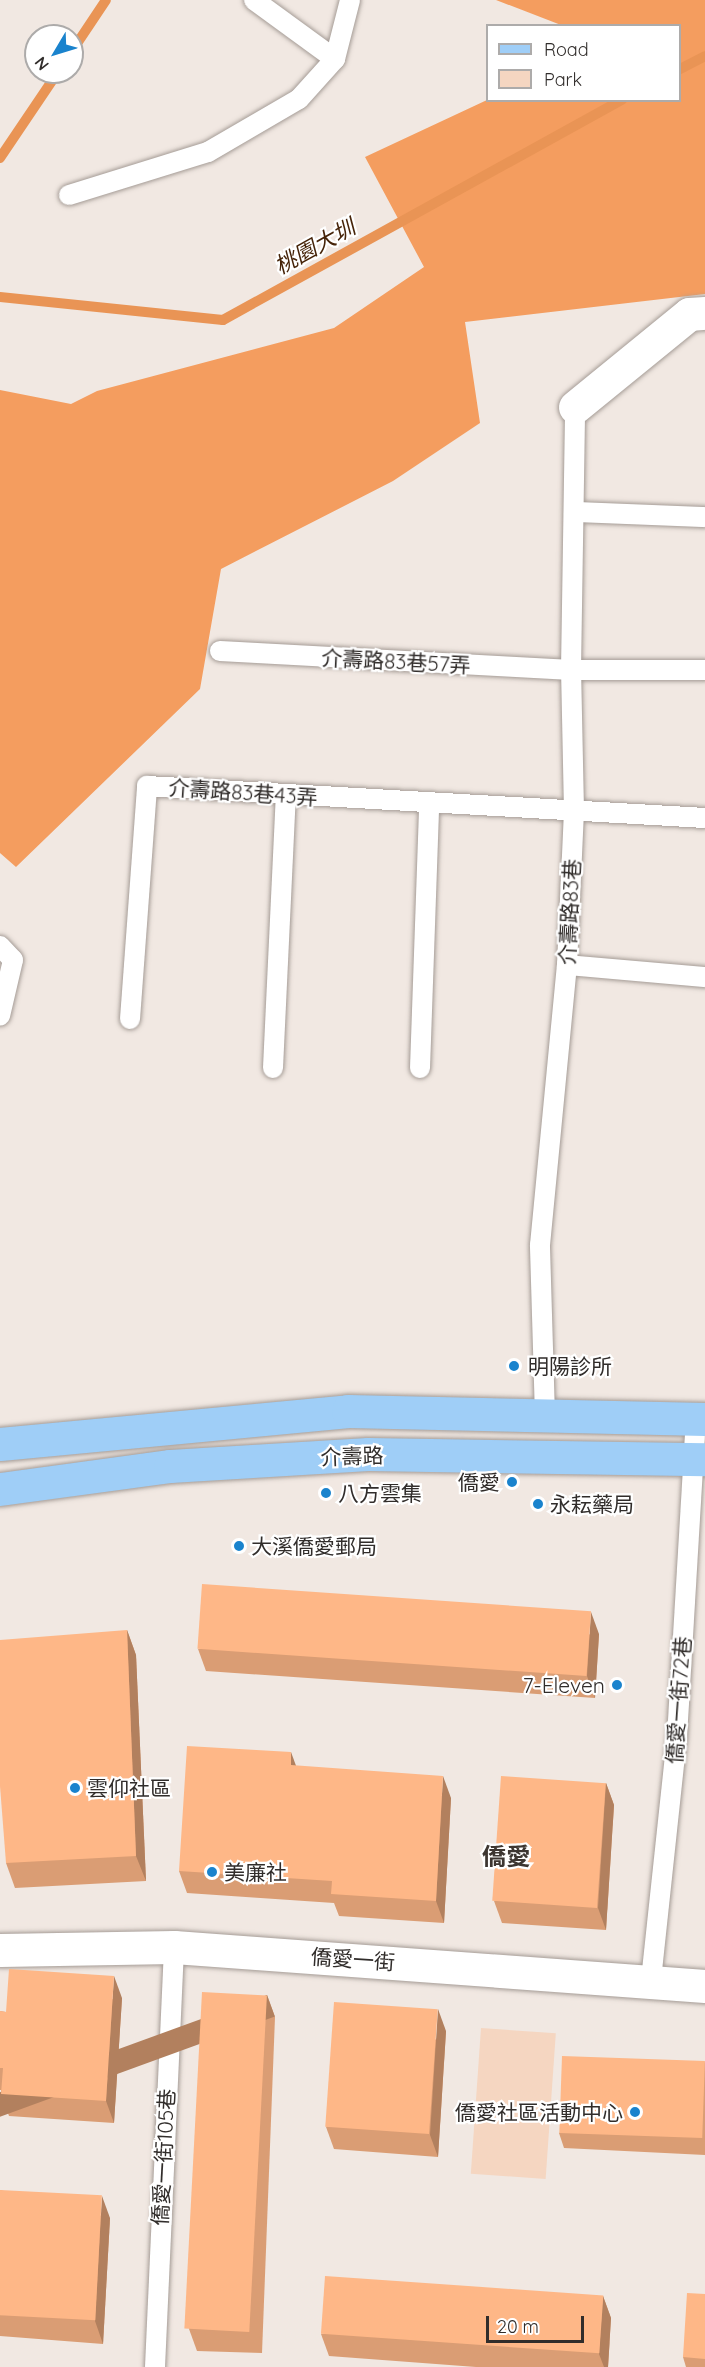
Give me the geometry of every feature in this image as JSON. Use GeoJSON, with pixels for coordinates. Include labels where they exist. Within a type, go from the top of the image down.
{"type":"FeatureCollection","features":[{"type":"Feature","properties":{"kind":"main road","name":"介壽路"},"geometry":{"type":"LineString","coordinates":[[0,1444],[348,1411],[700,1419]]}},
{"type":"Feature","properties":{"kind":"main road","name":"介壽路"},"geometry":{"type":"LineString","coordinates":[[0,1489],[170,1466],[368,1454],[699,1459]]}},
{"type":"Feature","properties":{"kind":"street"},"geometry":{"type":"LineString","coordinates":[[575,407],[689,314],[705,314]]}},
{"type":"Feature","properties":{"kind":"street","name":"僑愛一街"},"geometry":{"type":"LineString","coordinates":[[0,1950],[174,1947],[651,1980],[705,1986]]}},
{"type":"Feature","properties":{"kind":"lane"},"geometry":{"type":"LineString","coordinates":[[254,0],[335,59]]}},
{"type":"Feature","properties":{"kind":"lane"},"geometry":{"type":"LineString","coordinates":[[69,195],[208,152],[299,99],[335,59],[350,0]]}},
{"type":"Feature","properties":{"kind":"lane","name":"介壽路83巷"},"geometry":{"type":"LineString","coordinates":[[545,1416],[540,1245],[567,965],[574,811],[571,670],[575,407]]}},
{"type":"Feature","properties":{"kind":"lane"},"geometry":{"type":"LineString","coordinates":[[574,512],[705,517]]}},
{"type":"Feature","properties":{"kind":"lane","name":"介壽路83巷57弄"},"geometry":{"type":"LineString","coordinates":[[220,651],[571,670],[705,670]]}},
{"type":"Feature","properties":{"kind":"lane","name":"介壽路83巷43弄"},"geometry":{"type":"LineString","coordinates":[[130,1019],[147,786],[429,804],[705,818]]}},
{"type":"Feature","properties":{"kind":"lane"},"geometry":{"type":"LineString","coordinates":[[273,1068],[286,795]]}},
{"type":"Feature","properties":{"kind":"lane"},"geometry":{"type":"LineString","coordinates":[[420,1068],[429,804]]}},
{"type":"Feature","properties":{"kind":"lane"},"geometry":{"type":"LineString","coordinates":[[0,946],[13,960],[0,1016]]}},
{"type":"Feature","properties":{"kind":"lane"},"geometry":{"type":"LineString","coordinates":[[567,965],[705,977]]}},
{"type":"Feature","properties":{"kind":"lane","name":"僑愛一街72巷"},"geometry":{"type":"LineString","coordinates":[[651,1980],[677,1737],[699,1459],[700,1419]]}},
{"type":"Feature","properties":{"kind":"lane","name":"僑愛一街105巷"},"geometry":{"type":"LineString","coordinates":[[155,2367],[174,1947]]}},
{"type":"Feature","properties":{"kind":"green space"},"geometry":{"type":"Polygon","coordinates":[[[481,2028],[556,2033],[546,2179],[471,2174],[481,2028]]]}},
{"type":"Feature","properties":{"kind":"shaded area"},"geometry":{"type":"Polygon","coordinates":[[[496,0],[705,0],[705,294],[465,322],[480,423],[393,481],[221,569],[200,689],[16,867],[0,853],[0,390],[71,404],[97,391],[334,328],[424,267],[365,157],[486,100],[681,102],[681,24],[558,24],[496,0]]]}},
{"type":"Feature","properties":{"kind":"building"},"geometry":{"type":"Polygon","coordinates":[[[202,1584],[591,1611],[587,1676],[197,1649],[202,1584]]]}},
{"type":"Feature","properties":{"kind":"building","name":"雲仰社區"},"geometry":{"type":"Polygon","coordinates":[[[127,1630],[136,1856],[6,1863],[0,1786],[0,1640],[127,1630]]]}},
{"type":"Feature","properties":{"kind":"building"},"geometry":{"type":"Polygon","coordinates":[[[187,1746],[291,1752],[291,1765],[443,1776],[436,1901],[331,1894],[332,1881],[179,1871],[187,1746]]]}},
{"type":"Feature","properties":{"kind":"building"},"geometry":{"type":"Polygon","coordinates":[[[501,1776],[606,1783],[597,1908],[492,1901],[501,1776]]]}},
{"type":"Feature","properties":{"kind":"building"},"geometry":{"type":"Polygon","coordinates":[[[9,1969],[114,1976],[106,2101],[1,2094],[3,2068],[0,2068],[0,2011],[6,2012],[9,1969]]]}},
{"type":"Feature","properties":{"kind":"building"},"geometry":{"type":"Polygon","coordinates":[[[202,1992],[267,1995],[249,2332],[184,2329],[202,1992]]]}},
{"type":"Feature","properties":{"kind":"building"},"geometry":{"type":"Polygon","coordinates":[[[334,2002],[438,2009],[429,2134],[325,2127],[334,2002]]]}},
{"type":"Feature","properties":{"kind":"building","name":"僑愛社區活動中心"},"geometry":{"type":"Polygon","coordinates":[[[562,2056],[705,2061],[702,2138],[559,2133],[562,2056]]]}},
{"type":"Feature","properties":{"kind":"building"},"geometry":{"type":"Polygon","coordinates":[[[0,2190],[102,2195],[95,2320],[0,2315],[0,2190]]]}},
{"type":"Feature","properties":{"kind":"building"},"geometry":{"type":"Polygon","coordinates":[[[325,2276],[603,2295],[599,2353],[321,2334],[325,2276]]]}},
{"type":"Feature","properties":{"kind":"building"},"geometry":{"type":"Polygon","coordinates":[[[687,2293],[705,2294],[705,2359],[683,2357],[687,2293]]]}},
{"type":"Feature","properties":{"kind":"waterway"},"geometry":{"type":"LineString","coordinates":[[84,33],[106,0]]}},
{"type":"Feature","properties":{"kind":"waterway","name":"桃園大圳"},"geometry":{"type":"LineString","coordinates":[[681,68],[705,56]]}},
{"type":"Feature","properties":{"kind":"waterway"},"geometry":{"type":"LineString","coordinates":[[0,158],[50,84]]}},
{"type":"Feature","properties":{"kind":"waterway","name":"桃園大圳"},"geometry":{"type":"LineString","coordinates":[[0,297],[223,320],[618,102]]}},
{"type":"Feature","properties":{"kind":"place","name":"明陽診所"},"geometry":{"type":"Point","coordinates":[514,1366]}},
{"type":"Feature","properties":{"kind":"place","name":"僑愛"},"geometry":{"type":"Point","coordinates":[512,1482]}},
{"type":"Feature","properties":{"kind":"place","name":"八方雲集"},"geometry":{"type":"Point","coordinates":[326,1493]}},
{"type":"Feature","properties":{"kind":"place","name":"永耘藥局"},"geometry":{"type":"Point","coordinates":[538,1504]}},
{"type":"Feature","properties":{"kind":"place","name":"大溪僑愛郵局"},"geometry":{"type":"Point","coordinates":[239,1546]}},
{"type":"Feature","properties":{"kind":"place","name":"7-Eleven"},"geometry":{"type":"Point","coordinates":[617,1685]}},
{"type":"Feature","properties":{"kind":"place","name":"雲仰社區"},"geometry":{"type":"Point","coordinates":[75,1788]}},
{"type":"Feature","properties":{"kind":"place","name":"美廉社"},"geometry":{"type":"Point","coordinates":[212,1872]}},
{"type":"Feature","properties":{"kind":"place","name":"僑愛社區活動中心"},"geometry":{"type":"Point","coordinates":[635,2112]}},
{"type":"Feature","properties":{"kind":"district","name":"僑愛"},"geometry":{"type":"Point","coordinates":[506,1857]}}]}
